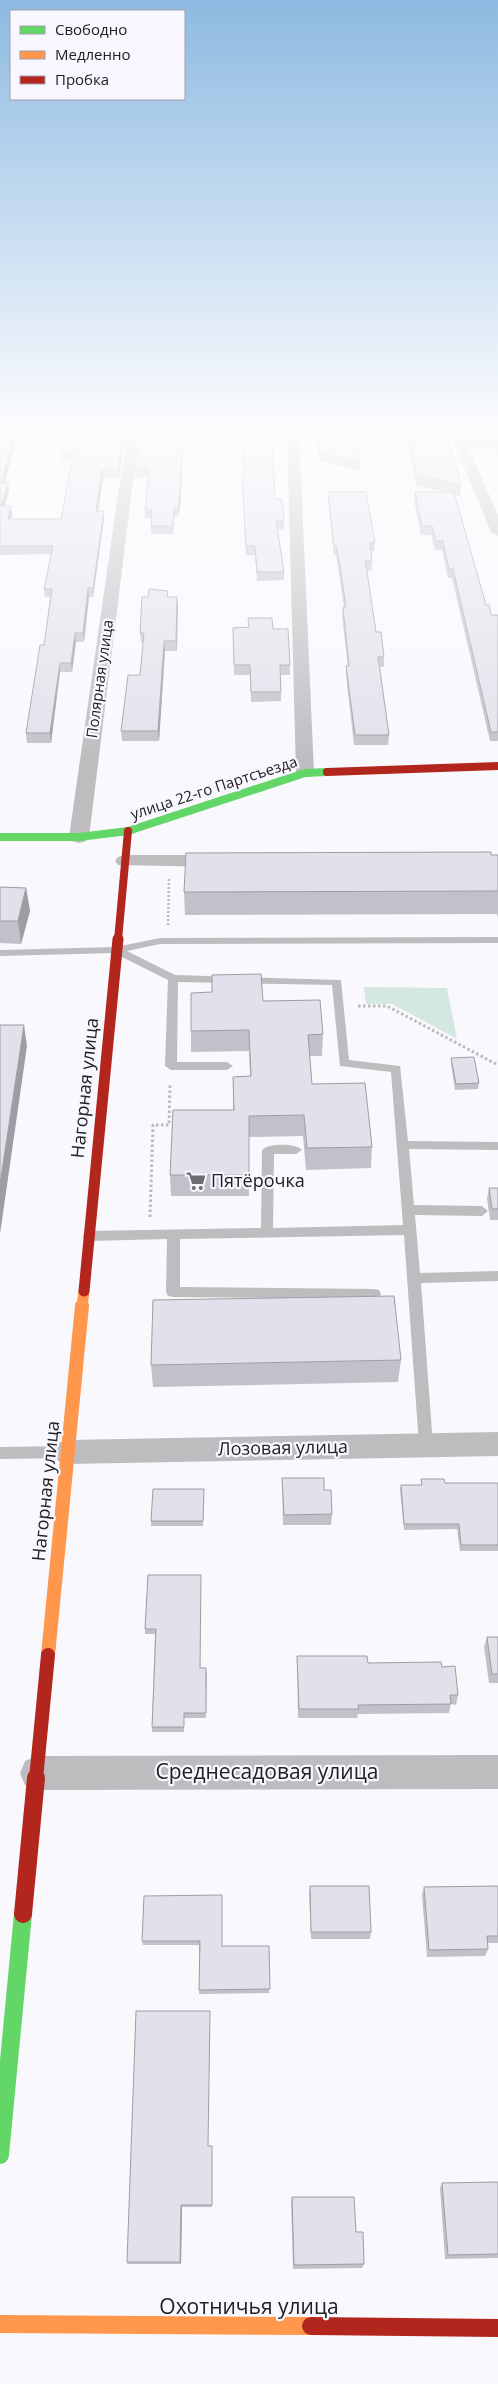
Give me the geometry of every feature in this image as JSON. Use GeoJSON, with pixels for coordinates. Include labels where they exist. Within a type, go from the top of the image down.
{"type":"FeatureCollection","features":[{"type":"Feature","properties":{"kind":"street","name":"Полярная улица"},"geometry":{"type":"LineString","coordinates":[[79,837],[118,543]]}},
{"type":"Feature","properties":{"kind":"street"},"geometry":{"type":"LineString","coordinates":[[297,543],[305,773]]}},
{"type":"Feature","properties":{"kind":"street","name":"улица 22-го Партсъезда"},"geometry":{"type":"LineString","coordinates":[[0,837],[79,837],[128,831],[305,773],[498,766]]}},
{"type":"Feature","properties":{"kind":"street","name":"Нагорная улица"},"geometry":{"type":"LineString","coordinates":[[0,2155],[128,831]]}},
{"type":"Feature","properties":{"kind":"street"},"geometry":{"type":"LineString","coordinates":[[125,861],[238,861]]}},
{"type":"Feature","properties":{"kind":"street","name":"Лозовая улица"},"geometry":{"type":"LineString","coordinates":[[68,1452],[498,1444]]}},
{"type":"Feature","properties":{"kind":"street","name":"Среднесадовая улица"},"geometry":{"type":"LineString","coordinates":[[37,1773],[498,1772]]}},
{"type":"Feature","properties":{"kind":"street"},"geometry":{"type":"LineString","coordinates":[[0,2019],[13,2020]]}},
{"type":"Feature","properties":{"kind":"street","name":"Охотничья улица"},"geometry":{"type":"LineString","coordinates":[[0,2324],[498,2328]]}},
{"type":"Feature","properties":{"kind":"lane"},"geometry":{"type":"LineString","coordinates":[[0,953],[116,950],[160,940],[498,940]]}},
{"type":"Feature","properties":{"kind":"lane"},"geometry":{"type":"LineString","coordinates":[[116,950],[173,978],[337,982],[344,1062],[396,1069],[426,1445]]}},
{"type":"Feature","properties":{"kind":"lane"},"geometry":{"type":"LineString","coordinates":[[173,978],[171,1066],[226,1066]]}},
{"type":"Feature","properties":{"kind":"lane"},"geometry":{"type":"LineString","coordinates":[[402,1146],[498,1146]]}},
{"type":"Feature","properties":{"kind":"lane"},"geometry":{"type":"LineString","coordinates":[[267,1233],[268,1150],[296,1150]]}},
{"type":"Feature","properties":{"kind":"lane"},"geometry":{"type":"LineString","coordinates":[[408,1210],[482,1210]]}},
{"type":"Feature","properties":{"kind":"lane"},"geometry":{"type":"LineString","coordinates":[[89,1236],[410,1230]]}},
{"type":"Feature","properties":{"kind":"lane"},"geometry":{"type":"LineString","coordinates":[[174,1234],[173,1292],[374,1294]]}},
{"type":"Feature","properties":{"kind":"lane"},"geometry":{"type":"LineString","coordinates":[[414,1278],[498,1276]]}},
{"type":"Feature","properties":{"kind":"lane"},"geometry":{"type":"LineString","coordinates":[[0,1453],[68,1452]]}},
{"type":"Feature","properties":{"kind":"path"},"geometry":{"type":"LineString","coordinates":[[339,1006],[387,1006],[498,1065]]}},
{"type":"Feature","properties":{"kind":"path"},"geometry":{"type":"LineString","coordinates":[[150,1235],[154,1125],[169,1125],[171,1066]]}},
{"type":"Feature","properties":{"kind":"shaded area"},"geometry":{"type":"Polygon","coordinates":[[[364,987],[447,988],[457,1039],[392,1004],[366,1004],[364,987]]]}},
{"type":"Feature","properties":{"kind":"building"},"geometry":{"type":"Polygon","coordinates":[[[0,543],[99,543],[93,588],[88,588],[83,633],[75,633],[71,663],[60,663],[50,733],[26,733],[40,645],[44,645],[52,589],[44,589],[53,546],[0,546],[0,543]]]}},
{"type":"Feature","properties":{"kind":"building"},"geometry":{"type":"Polygon","coordinates":[[[246,543],[279,543],[284,572],[257,572],[255,546],[246,546],[246,543]]]}},
{"type":"Feature","properties":{"kind":"building"},"geometry":{"type":"Polygon","coordinates":[[[334,543],[370,543],[372,561],[365,561],[376,632],[381,632],[384,657],[378,657],[389,735],[355,735],[346,666],[349,666],[343,607],[346,607],[340,565],[336,546],[334,546],[334,543]]]}},
{"type":"Feature","properties":{"kind":"building"},"geometry":{"type":"Polygon","coordinates":[[[443,543],[469,543],[486,605],[489,605],[491,615],[498,615],[498,732],[491,732],[453,569],[449,569],[443,543]]]}},
{"type":"Feature","properties":{"kind":"building"},"geometry":{"type":"Polygon","coordinates":[[[149,589],[168,591],[167,597],[177,597],[176,641],[164,641],[158,731],[121,731],[128,675],[140,675],[144,633],[140,633],[142,597],[148,597],[149,589]]]}},
{"type":"Feature","properties":{"kind":"building"},"geometry":{"type":"Polygon","coordinates":[[[248,618],[272,618],[273,629],[288,629],[290,665],[280,665],[281,692],[251,692],[250,665],[234,665],[233,628],[249,627],[248,618]]]}},
{"type":"Feature","properties":{"kind":"building"},"geometry":{"type":"Polygon","coordinates":[[[491,852],[491,855],[498,855],[498,891],[184,892],[186,853],[491,852]]]}},
{"type":"Feature","properties":{"kind":"building"},"geometry":{"type":"Polygon","coordinates":[[[0,887],[26,888],[18,921],[0,921],[0,887]]]}},
{"type":"Feature","properties":{"kind":"building"},"geometry":{"type":"Polygon","coordinates":[[[261,974],[263,1001],[320,1000],[323,1034],[308,1035],[312,1084],[365,1083],[372,1147],[307,1148],[304,1115],[249,1116],[249,1175],[170,1175],[173,1110],[234,1110],[233,1077],[251,1076],[249,1030],[191,1031],[191,993],[212,992],[212,975],[261,974]]]}},
{"type":"Feature","properties":{"kind":"building"},"geometry":{"type":"Polygon","coordinates":[[[0,1025],[24,1025],[0,1184],[0,1025]]]}},
{"type":"Feature","properties":{"kind":"building"},"geometry":{"type":"Polygon","coordinates":[[[474,1057],[479,1083],[456,1084],[451,1058],[474,1057]]]}},
{"type":"Feature","properties":{"kind":"building"},"geometry":{"type":"Polygon","coordinates":[[[489,1188],[498,1188],[498,1209],[492,1209],[489,1188]]]}},
{"type":"Feature","properties":{"kind":"building"},"geometry":{"type":"Polygon","coordinates":[[[394,1296],[401,1360],[151,1365],[153,1300],[394,1296]]]}},
{"type":"Feature","properties":{"kind":"building"},"geometry":{"type":"Polygon","coordinates":[[[282,1478],[324,1478],[324,1490],[331,1490],[332,1514],[284,1515],[282,1478]]]}},
{"type":"Feature","properties":{"kind":"building"},"geometry":{"type":"Polygon","coordinates":[[[421,1479],[444,1479],[445,1483],[498,1483],[498,1545],[461,1545],[459,1524],[404,1524],[401,1485],[422,1485],[421,1479]]]}},
{"type":"Feature","properties":{"kind":"building"},"geometry":{"type":"Polygon","coordinates":[[[153,1489],[204,1489],[203,1521],[151,1521],[153,1489]]]}},
{"type":"Feature","properties":{"kind":"building"},"geometry":{"type":"Polygon","coordinates":[[[148,1575],[201,1575],[200,1668],[206,1668],[206,1713],[184,1713],[184,1727],[152,1727],[156,1629],[145,1629],[148,1575]]]}},
{"type":"Feature","properties":{"kind":"building"},"geometry":{"type":"Polygon","coordinates":[[[487,1637],[498,1637],[498,1674],[492,1674],[487,1637]]]}},
{"type":"Feature","properties":{"kind":"building"},"geometry":{"type":"Polygon","coordinates":[[[297,1656],[367,1656],[368,1663],[441,1662],[442,1667],[455,1666],[458,1695],[450,1695],[451,1704],[358,1705],[359,1709],[299,1709],[297,1656]]]}},
{"type":"Feature","properties":{"kind":"building"},"geometry":{"type":"Polygon","coordinates":[[[310,1886],[369,1886],[371,1932],[311,1932],[310,1886]]]}},
{"type":"Feature","properties":{"kind":"building"},"geometry":{"type":"Polygon","coordinates":[[[498,1886],[498,1936],[487,1936],[488,1949],[429,1950],[424,1887],[498,1886]]]}},
{"type":"Feature","properties":{"kind":"building"},"geometry":{"type":"Polygon","coordinates":[[[222,1895],[222,1946],[269,1946],[270,1989],[199,1990],[200,1941],[142,1941],[144,1896],[222,1895]]]}},
{"type":"Feature","properties":{"kind":"building"},"geometry":{"type":"Polygon","coordinates":[[[136,2011],[210,2011],[208,2146],[212,2146],[212,2205],[181,2205],[180,2262],[127,2262],[136,2011]]]}},
{"type":"Feature","properties":{"kind":"building"},"geometry":{"type":"Polygon","coordinates":[[[498,2182],[498,2254],[448,2255],[442,2183],[498,2182]]]}},
{"type":"Feature","properties":{"kind":"building"},"geometry":{"type":"Polygon","coordinates":[[[292,2197],[354,2197],[356,2232],[363,2232],[364,2264],[294,2265],[292,2197]]]}},
{"type":"Feature","properties":{"kind":"traffic: fast"},"geometry":{"type":"LineString","coordinates":[[0,837],[79,837],[128,831],[305,773],[327,772]]}},
{"type":"Feature","properties":{"kind":"traffic: fast"},"geometry":{"type":"LineString","coordinates":[[0,2155],[23,1914]]}},
{"type":"Feature","properties":{"kind":"traffic: slow"},"geometry":{"type":"LineString","coordinates":[[48,1655],[84,1291]]}},
{"type":"Feature","properties":{"kind":"traffic: slow"},"geometry":{"type":"LineString","coordinates":[[0,2324],[311,2326]]}},
{"type":"Feature","properties":{"kind":"traffic: jam"},"geometry":{"type":"LineString","coordinates":[[327,772],[498,766]]}},
{"type":"Feature","properties":{"kind":"traffic: jam"},"geometry":{"type":"LineString","coordinates":[[84,1291],[128,831]]}},
{"type":"Feature","properties":{"kind":"traffic: jam"},"geometry":{"type":"LineString","coordinates":[[23,1914],[48,1655]]}},
{"type":"Feature","properties":{"kind":"traffic: jam"},"geometry":{"type":"LineString","coordinates":[[311,2326],[498,2328]]}},
{"type":"Feature","properties":{"kind":"place","name":"Пятёрочка"},"geometry":{"type":"Point","coordinates":[196,1181]}}]}
